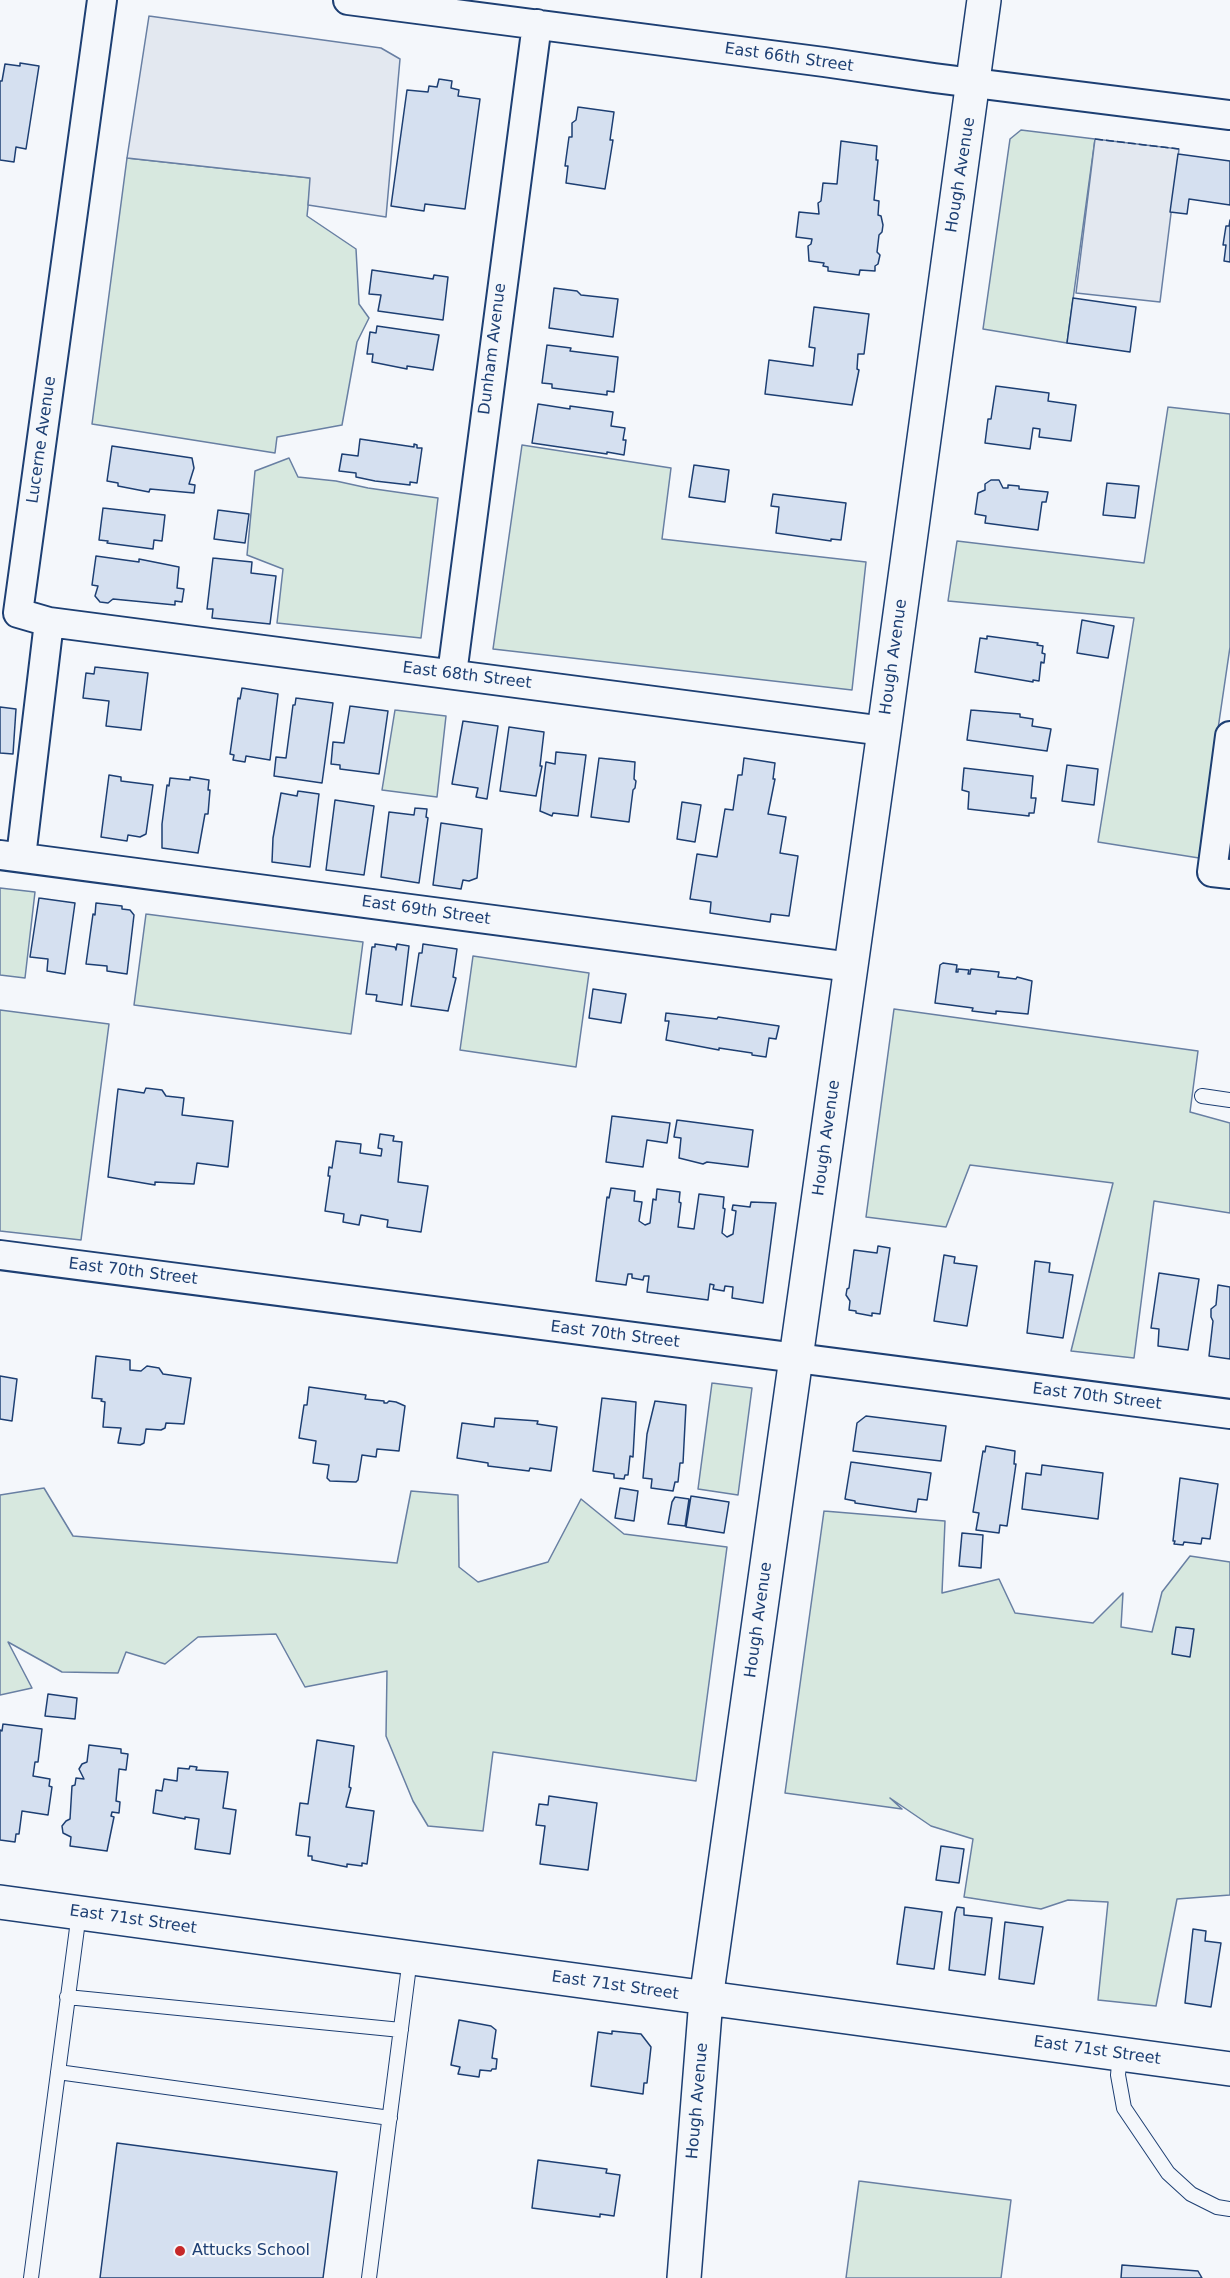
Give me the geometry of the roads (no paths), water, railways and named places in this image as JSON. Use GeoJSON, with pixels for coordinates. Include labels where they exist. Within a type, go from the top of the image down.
{"type":"FeatureCollection","features":[{"type":"Feature","properties":{"kind":"street","name":"Lucerne Avenue"},"geometry":{"type":"LineString","coordinates":[[49,622],[18,614],[102,0]]}},
{"type":"Feature","properties":{"kind":"street","name":"East 66th Street"},"geometry":{"type":"LineString","coordinates":[[348,0],[1230,115]]}},
{"type":"Feature","properties":{"kind":"street","name":"Hough Avenue"},"geometry":{"type":"LineString","coordinates":[[684,2278],[706,1999],[984,0]]}},
{"type":"Feature","properties":{"kind":"street","name":"Dunham Avenue"},"geometry":{"type":"LineString","coordinates":[[452,675],[537,24]]}},
{"type":"Feature","properties":{"kind":"street","name":"East 68th Street"},"geometry":{"type":"LineString","coordinates":[[49,622],[884,731]]}},
{"type":"Feature","properties":{"kind":"street"},"geometry":{"type":"LineString","coordinates":[[11,856],[49,622]]}},
{"type":"Feature","properties":{"kind":"street"},"geometry":{"type":"LineString","coordinates":[[1221,873],[1230,736]]}},
{"type":"Feature","properties":{"kind":"street","name":"East 69th Street"},"geometry":{"type":"LineString","coordinates":[[11,856],[851,967]]}},
{"type":"Feature","properties":{"kind":"street","name":"East 70th Street"},"geometry":{"type":"LineString","coordinates":[[0,1255],[1230,1414]]}},
{"type":"Feature","properties":{"kind":"street","name":"East 71st Street"},"geometry":{"type":"LineString","coordinates":[[0,1902],[1230,2069]]}},
{"type":"Feature","properties":{"kind":"lane"},"geometry":{"type":"LineString","coordinates":[[1203,1096],[1230,1100]]}},
{"type":"Feature","properties":{"kind":"lane"},"geometry":{"type":"LineString","coordinates":[[31,2278],[79,1913]]}},
{"type":"Feature","properties":{"kind":"lane"},"geometry":{"type":"LineString","coordinates":[[369,2278],[410,1958]]}},
{"type":"Feature","properties":{"kind":"lane"},"geometry":{"type":"LineString","coordinates":[[68,1997],[401,2030]]}},
{"type":"Feature","properties":{"kind":"lane"},"geometry":{"type":"LineString","coordinates":[[1119,2054],[1118,2075],[1124,2108],[1168,2173],[1191,2194],[1217,2207],[1230,2209]]}},
{"type":"Feature","properties":{"kind":"lane"},"geometry":{"type":"LineString","coordinates":[[58,2072],[390,2118]]}},
{"type":"Feature","properties":{"kind":"place","name":"Attucks School"},"geometry":{"type":"Point","coordinates":[180,2251]}}]}
